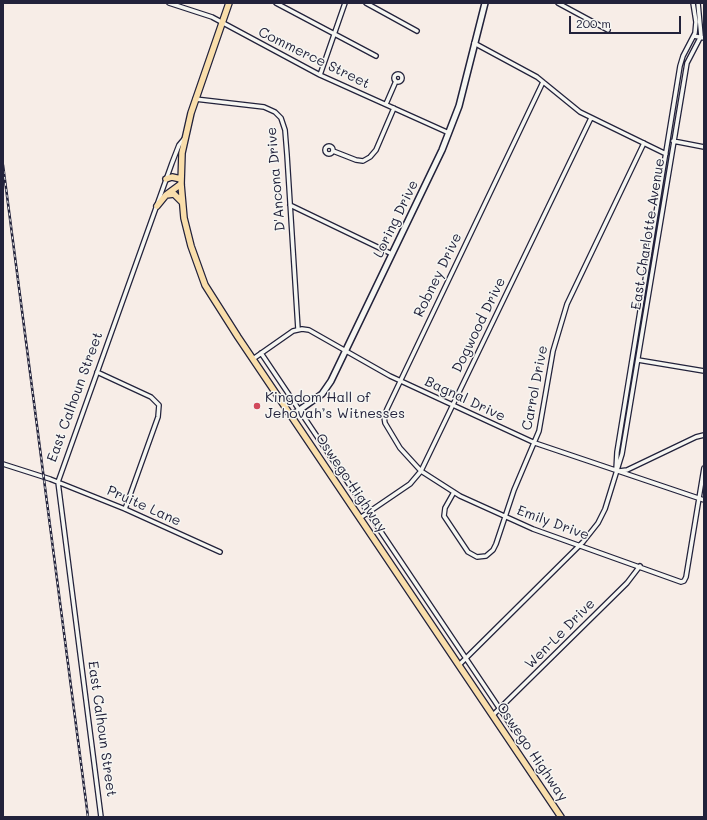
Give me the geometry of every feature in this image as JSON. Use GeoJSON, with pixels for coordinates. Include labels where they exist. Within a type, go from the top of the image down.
{"type":"FeatureCollection","features":[{"type":"Feature","properties":{"kind":"main road","name":"East Calhoun Street"},"geometry":{"type":"LineString","coordinates":[[184,140],[195,99],[229,3]]}},
{"type":"Feature","properties":{"kind":"main road","name":"Oswego Highway"},"geometry":{"type":"LineString","coordinates":[[184,140],[181,181],[183,202],[191,246],[205,285],[253,359],[561,817]]}},
{"type":"Feature","properties":{"kind":"main road"},"geometry":{"type":"LineString","coordinates":[[157,206],[181,181],[172,177],[166,179]]}},
{"type":"Feature","properties":{"kind":"main road"},"geometry":{"type":"LineString","coordinates":[[166,195],[174,194],[183,202]]}},
{"type":"Feature","properties":{"kind":"street","name":"Commerce Street"},"geometry":{"type":"LineString","coordinates":[[169,3],[212,17],[320,75],[450,133]]}},
{"type":"Feature","properties":{"kind":"street"},"geometry":{"type":"LineString","coordinates":[[276,3],[376,56]]}},
{"type":"Feature","properties":{"kind":"street"},"geometry":{"type":"LineString","coordinates":[[320,75],[345,3]]}},
{"type":"Feature","properties":{"kind":"street"},"geometry":{"type":"LineString","coordinates":[[366,3],[417,31]]}},
{"type":"Feature","properties":{"kind":"street","name":"Loring Drive"},"geometry":{"type":"LineString","coordinates":[[292,416],[326,389],[450,133],[464,88],[484,3]]}},
{"type":"Feature","properties":{"kind":"street"},"geometry":{"type":"LineString","coordinates":[[558,3],[608,30]]}},
{"type":"Feature","properties":{"kind":"street","name":"East Charlotte Avenue"},"geometry":{"type":"LineString","coordinates":[[616,471],[617,452],[682,61],[694,36],[696,22],[693,3]]}},
{"type":"Feature","properties":{"kind":"street"},"geometry":{"type":"LineString","coordinates":[[694,36],[702,36],[698,3]]}},
{"type":"Feature","properties":{"kind":"street","name":"East Charlotte Avenue"},"geometry":{"type":"LineString","coordinates":[[459,665],[580,545],[604,513],[622,454],[687,63],[702,36]]}},
{"type":"Feature","properties":{"kind":"street"},"geometry":{"type":"LineString","coordinates":[[474,43],[543,82],[572,107],[591,118],[666,154]]}},
{"type":"Feature","properties":{"kind":"street"},"geometry":{"type":"LineString","coordinates":[[386,104],[396,81]]}},
{"type":"Feature","properties":{"kind":"street","name":"Robney Drive"},"geometry":{"type":"LineString","coordinates":[[421,471],[400,448],[385,423],[385,413],[543,82]]}},
{"type":"Feature","properties":{"kind":"street","name":"D'Ancona Drive"},"geometry":{"type":"LineString","coordinates":[[195,99],[264,106],[280,115],[285,130],[298,329]]}},
{"type":"Feature","properties":{"kind":"street"},"geometry":{"type":"LineString","coordinates":[[333,152],[363,161],[370,157],[376,150],[394,108]]}},
{"type":"Feature","properties":{"kind":"street","name":"Dogwood Drive"},"geometry":{"type":"LineString","coordinates":[[360,518],[410,484],[421,471],[591,118]]}},
{"type":"Feature","properties":{"kind":"street","name":"East Calhoun Street"},"geometry":{"type":"LineString","coordinates":[[102,817],[58,482],[166,179],[179,145],[184,140]]}},
{"type":"Feature","properties":{"kind":"street"},"geometry":{"type":"LineString","coordinates":[[668,140],[704,147]]}},
{"type":"Feature","properties":{"kind":"street","name":"Carrol Drive"},"geometry":{"type":"LineString","coordinates":[[454,492],[445,508],[444,516],[463,545],[473,556],[483,557],[493,550],[514,490],[539,431],[553,351],[562,315],[644,143]]}},
{"type":"Feature","properties":{"kind":"street"},"geometry":{"type":"LineString","coordinates":[[290,205],[392,254]]}},
{"type":"Feature","properties":{"kind":"street"},"geometry":{"type":"LineString","coordinates":[[253,359],[298,329]]}},
{"type":"Feature","properties":{"kind":"street","name":"Bagnal Drive"},"geometry":{"type":"LineString","coordinates":[[298,329],[312,332],[400,381],[534,443],[704,500]]}},
{"type":"Feature","properties":{"kind":"street","name":"Oswego Highway"},"geometry":{"type":"LineString","coordinates":[[261,353],[514,730]]}},
{"type":"Feature","properties":{"kind":"street"},"geometry":{"type":"LineString","coordinates":[[638,360],[704,371]]}},
{"type":"Feature","properties":{"kind":"street"},"geometry":{"type":"LineString","coordinates":[[98,372],[151,396],[159,405],[158,417],[125,509]]}},
{"type":"Feature","properties":{"kind":"street"},"geometry":{"type":"LineString","coordinates":[[616,471],[627,470],[678,445],[704,435]]}},
{"type":"Feature","properties":{"kind":"street","name":"Pruite Lane"},"geometry":{"type":"LineString","coordinates":[[3,464],[58,482],[125,509],[220,552]]}},
{"type":"Feature","properties":{"kind":"street"},"geometry":{"type":"LineString","coordinates":[[699,499],[704,468]]}},
{"type":"Feature","properties":{"kind":"street","name":"Emily Drive"},"geometry":{"type":"LineString","coordinates":[[421,471],[454,492],[533,529],[674,579],[684,581],[699,499]]}},
{"type":"Feature","properties":{"kind":"street","name":"Wen-Le Drive"},"geometry":{"type":"LineString","coordinates":[[493,716],[627,583],[640,566]]}},
{"type":"Feature","properties":{"kind":"railway"},"geometry":{"type":"LineString","coordinates":[[3,165],[88,817]]}},
{"type":"Feature","properties":{"kind":"place","name":"Kingdom Hall of Jehovah’s Witnesses"},"geometry":{"type":"Point","coordinates":[257,406]}}]}
